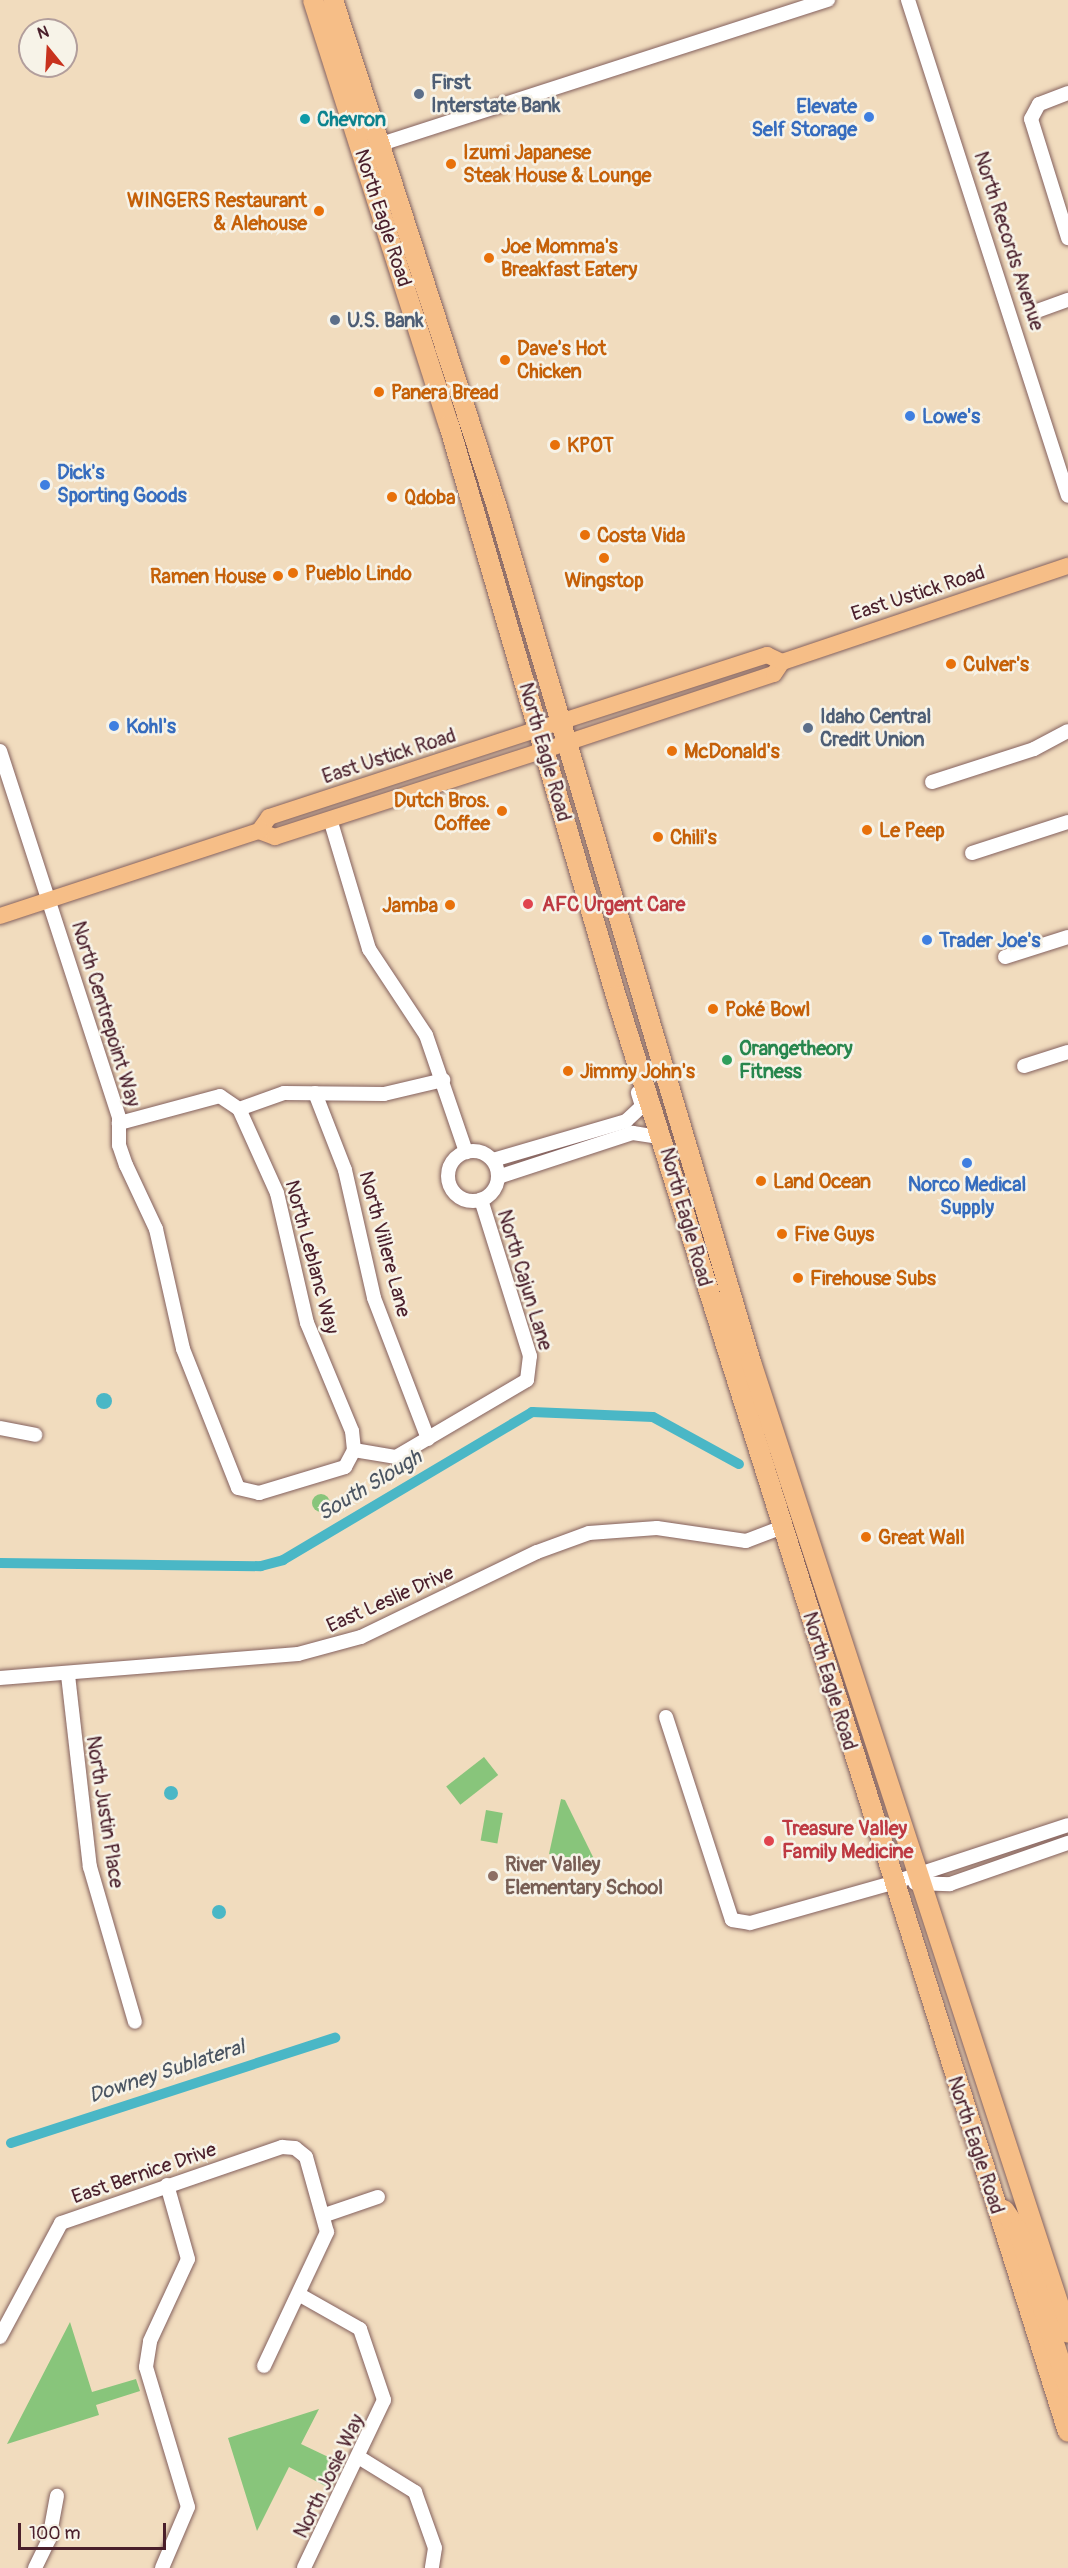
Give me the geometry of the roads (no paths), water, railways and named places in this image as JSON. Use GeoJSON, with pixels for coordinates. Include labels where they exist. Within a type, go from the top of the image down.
{"type":"FeatureCollection","features":[{"type":"Feature","properties":{"kind":"highway","name":"North Eagle Road"},"geometry":{"type":"LineString","coordinates":[[313,0],[425,293],[560,722],[751,1362],[922,1878],[1068,2333]]}},
{"type":"Feature","properties":{"kind":"highway"},"geometry":{"type":"LineString","coordinates":[[321,0],[370,148]]}},
{"type":"Feature","properties":{"kind":"highway","name":"North Eagle Road"},"geometry":{"type":"LineString","coordinates":[[333,0],[370,148],[616,996],[663,1138],[892,1883],[1068,2432]]}},
{"type":"Feature","properties":{"kind":"highway"},"geometry":{"type":"LineString","coordinates":[[663,1138],[671,1141],[692,1206],[704,1208]]}},
{"type":"Feature","properties":{"kind":"highway"},"geometry":{"type":"LineString","coordinates":[[689,1228],[703,1237],[740,1355],[751,1362]]}},
{"type":"Feature","properties":{"kind":"highway"},"geometry":{"type":"LineString","coordinates":[[989,2185],[1018,2230],[1068,2387]]}},
{"type":"Feature","properties":{"kind":"main road","name":"East Ustick Road"},"geometry":{"type":"LineString","coordinates":[[259,831],[275,837],[545,750],[774,674],[782,662],[1068,566]]}},
{"type":"Feature","properties":{"kind":"main road","name":"East Ustick Road"},"geometry":{"type":"LineString","coordinates":[[0,916],[259,831],[269,817],[538,729],[766,655],[782,662]]}},
{"type":"Feature","properties":{"kind":"street"},"geometry":{"type":"LineString","coordinates":[[370,148],[828,0]]}},
{"type":"Feature","properties":{"kind":"street","name":"North Records Avenue"},"geometry":{"type":"LineString","coordinates":[[908,0],[1068,496]]}},
{"type":"Feature","properties":{"kind":"street"},"geometry":{"type":"LineString","coordinates":[[1068,93],[1033,111],[1032,127],[1064,209],[1068,238]]}},
{"type":"Feature","properties":{"kind":"street"},"geometry":{"type":"LineString","coordinates":[[1037,310],[1068,300]]}},
{"type":"Feature","properties":{"kind":"street"},"geometry":{"type":"LineString","coordinates":[[932,782],[1034,749],[1068,731]]}},
{"type":"Feature","properties":{"kind":"street","name":"North Centrepoint Way"},"geometry":{"type":"LineString","coordinates":[[0,751],[50,900],[119,1123],[126,1165],[156,1229],[186,1359],[242,1491],[259,1494],[345,1467],[354,1450]]}},
{"type":"Feature","properties":{"kind":"street"},"geometry":{"type":"LineString","coordinates":[[330,819],[369,950],[426,1035],[466,1152]]}},
{"type":"Feature","properties":{"kind":"street"},"geometry":{"type":"LineString","coordinates":[[972,853],[1068,822]]}},
{"type":"Feature","properties":{"kind":"street"},"geometry":{"type":"LineString","coordinates":[[1005,957],[1068,937]]}},
{"type":"Feature","properties":{"kind":"street"},"geometry":{"type":"LineString","coordinates":[[493,1160],[636,1115],[642,1106],[615,1020],[616,996]]}},
{"type":"Feature","properties":{"kind":"street"},"geometry":{"type":"LineString","coordinates":[[1024,1066],[1068,1052]]}},
{"type":"Feature","properties":{"kind":"street"},"geometry":{"type":"LineString","coordinates":[[119,1123],[220,1096],[239,1109],[284,1094],[384,1094],[443,1080]]}},
{"type":"Feature","properties":{"kind":"street","name":"North Villere Lane"},"geometry":{"type":"LineString","coordinates":[[315,1093],[345,1170],[374,1298],[428,1439]]}},
{"type":"Feature","properties":{"kind":"street","name":"North Leblanc Way"},"geometry":{"type":"LineString","coordinates":[[239,1109],[277,1193],[307,1323],[352,1431],[354,1450]]}},
{"type":"Feature","properties":{"kind":"street"},"geometry":{"type":"LineString","coordinates":[[498,1177],[493,1160],[484,1153],[466,1152],[449,1165],[449,1186],[458,1196],[481,1200],[498,1177],[633,1133],[663,1138]]}},
{"type":"Feature","properties":{"kind":"street","name":"North Cajun Lane"},"geometry":{"type":"LineString","coordinates":[[428,1439],[505,1395],[530,1372],[530,1356],[481,1200]]}},
{"type":"Feature","properties":{"kind":"street"},"geometry":{"type":"LineString","coordinates":[[0,1428],[35,1435]]}},
{"type":"Feature","properties":{"kind":"street"},"geometry":{"type":"LineString","coordinates":[[354,1450],[384,1459],[428,1439]]}},
{"type":"Feature","properties":{"kind":"street","name":"East Leslie Drive"},"geometry":{"type":"LineString","coordinates":[[0,1678],[68,1675],[328,1648],[537,1552],[589,1533],[657,1528],[746,1541],[783,1527]]}},
{"type":"Feature","properties":{"kind":"street","name":"North Justin Place"},"geometry":{"type":"LineString","coordinates":[[68,1675],[90,1867],[135,2022]]}},
{"type":"Feature","properties":{"kind":"street"},"geometry":{"type":"LineString","coordinates":[[666,1717],[732,1920],[750,1923],[892,1883],[922,1878],[1068,1824]]}},
{"type":"Feature","properties":{"kind":"street"},"geometry":{"type":"LineString","coordinates":[[922,1878],[950,1884],[1068,1843]]}},
{"type":"Feature","properties":{"kind":"street","name":"East Bernice Drive"},"geometry":{"type":"LineString","coordinates":[[0,2337],[61,2223],[282,2147],[295,2148],[306,2157],[325,2215]]}},
{"type":"Feature","properties":{"kind":"street"},"geometry":{"type":"LineString","coordinates":[[162,2568],[188,2507],[146,2367],[150,2341],[188,2259],[167,2185]]}},
{"type":"Feature","properties":{"kind":"street"},"geometry":{"type":"LineString","coordinates":[[264,2366],[323,2251],[325,2215],[378,2197]]}},
{"type":"Feature","properties":{"kind":"street","name":"North Josie Way"},"geometry":{"type":"LineString","coordinates":[[300,2295],[347,2319],[368,2343],[384,2400],[360,2458],[304,2568]]}},
{"type":"Feature","properties":{"kind":"street"},"geometry":{"type":"LineString","coordinates":[[360,2458],[415,2492],[435,2548],[432,2568]]}},
{"type":"Feature","properties":{"kind":"street"},"geometry":{"type":"LineString","coordinates":[[35,2568],[49,2539],[57,2496]]}},
{"type":"Feature","properties":{"kind":"water"},"geometry":{"type":"Polygon","coordinates":[[[104,1393],[110,1395],[112,1401],[110,1407],[104,1409],[98,1407],[96,1401],[98,1395],[104,1393]]]}},
{"type":"Feature","properties":{"kind":"water"},"geometry":{"type":"Polygon","coordinates":[[[171,1786],[176,1788],[178,1793],[176,1798],[171,1800],[166,1798],[164,1793],[166,1788],[171,1786]]]}},
{"type":"Feature","properties":{"kind":"water"},"geometry":{"type":"Polygon","coordinates":[[[216,1905],[222,1905],[226,1912],[222,1919],[216,1919],[212,1915],[212,1909],[216,1905]]]}},
{"type":"Feature","properties":{"kind":"waterway","name":"South Slough"},"geometry":{"type":"LineString","coordinates":[[0,1563],[261,1566],[283,1560],[532,1412],[653,1417],[739,1464]]}},
{"type":"Feature","properties":{"kind":"waterway","name":"Downey Sublateral"},"geometry":{"type":"LineString","coordinates":[[11,2143],[335,2038]]}},
{"type":"Feature","properties":{"kind":"place","name":"First Interstate Bank"},"geometry":{"type":"Point","coordinates":[419,94]}},
{"type":"Feature","properties":{"kind":"place","name":"Elevate Self Storage"},"geometry":{"type":"Point","coordinates":[869,117]}},
{"type":"Feature","properties":{"kind":"place","name":"Chevron"},"geometry":{"type":"Point","coordinates":[305,119]}},
{"type":"Feature","properties":{"kind":"place","name":"Izumi Japanese Steak House & Lounge"},"geometry":{"type":"Point","coordinates":[451,164]}},
{"type":"Feature","properties":{"kind":"place","name":"WINGERS Restaurant & Alehouse"},"geometry":{"type":"Point","coordinates":[319,211]}},
{"type":"Feature","properties":{"kind":"place","name":"Joe Momma's Breakfast Eatery"},"geometry":{"type":"Point","coordinates":[489,258]}},
{"type":"Feature","properties":{"kind":"place","name":"U.S. Bank"},"geometry":{"type":"Point","coordinates":[335,320]}},
{"type":"Feature","properties":{"kind":"place","name":"Dave's Hot Chicken"},"geometry":{"type":"Point","coordinates":[505,360]}},
{"type":"Feature","properties":{"kind":"place","name":"Panera Bread"},"geometry":{"type":"Point","coordinates":[379,392]}},
{"type":"Feature","properties":{"kind":"place","name":"Lowe's"},"geometry":{"type":"Point","coordinates":[910,416]}},
{"type":"Feature","properties":{"kind":"place","name":"KPOT"},"geometry":{"type":"Point","coordinates":[555,445]}},
{"type":"Feature","properties":{"kind":"place","name":"Dick's Sporting Goods"},"geometry":{"type":"Point","coordinates":[45,485]}},
{"type":"Feature","properties":{"kind":"place","name":"Qdoba"},"geometry":{"type":"Point","coordinates":[392,497]}},
{"type":"Feature","properties":{"kind":"place","name":"Costa Vida"},"geometry":{"type":"Point","coordinates":[585,535]}},
{"type":"Feature","properties":{"kind":"place","name":"Wingstop"},"geometry":{"type":"Point","coordinates":[604,558]}},
{"type":"Feature","properties":{"kind":"place","name":"Pueblo Lindo"},"geometry":{"type":"Point","coordinates":[293,573]}},
{"type":"Feature","properties":{"kind":"place","name":"Ramen House"},"geometry":{"type":"Point","coordinates":[278,576]}},
{"type":"Feature","properties":{"kind":"place","name":"Culver's"},"geometry":{"type":"Point","coordinates":[951,664]}},
{"type":"Feature","properties":{"kind":"place","name":"Kohl's"},"geometry":{"type":"Point","coordinates":[114,726]}},
{"type":"Feature","properties":{"kind":"place","name":"Idaho Central Credit Union"},"geometry":{"type":"Point","coordinates":[808,728]}},
{"type":"Feature","properties":{"kind":"place","name":"McDonald's"},"geometry":{"type":"Point","coordinates":[672,751]}},
{"type":"Feature","properties":{"kind":"place","name":"Dutch Bros. Coffee"},"geometry":{"type":"Point","coordinates":[502,811]}},
{"type":"Feature","properties":{"kind":"place","name":"Le Peep"},"geometry":{"type":"Point","coordinates":[867,830]}},
{"type":"Feature","properties":{"kind":"place","name":"Chili's"},"geometry":{"type":"Point","coordinates":[658,837]}},
{"type":"Feature","properties":{"kind":"place","name":"AFC Urgent Care"},"geometry":{"type":"Point","coordinates":[528,904]}},
{"type":"Feature","properties":{"kind":"place","name":"Jamba"},"geometry":{"type":"Point","coordinates":[450,905]}},
{"type":"Feature","properties":{"kind":"place","name":"Trader Joe's"},"geometry":{"type":"Point","coordinates":[927,940]}},
{"type":"Feature","properties":{"kind":"place","name":"Poké Bowl"},"geometry":{"type":"Point","coordinates":[713,1009]}},
{"type":"Feature","properties":{"kind":"place","name":"Orangetheory Fitness"},"geometry":{"type":"Point","coordinates":[727,1060]}},
{"type":"Feature","properties":{"kind":"place","name":"Jimmy John's"},"geometry":{"type":"Point","coordinates":[568,1071]}},
{"type":"Feature","properties":{"kind":"place","name":"Norco Medical Supply"},"geometry":{"type":"Point","coordinates":[967,1163]}},
{"type":"Feature","properties":{"kind":"place","name":"Land Ocean"},"geometry":{"type":"Point","coordinates":[761,1181]}},
{"type":"Feature","properties":{"kind":"place","name":"Five Guys"},"geometry":{"type":"Point","coordinates":[782,1234]}},
{"type":"Feature","properties":{"kind":"place","name":"Firehouse Subs"},"geometry":{"type":"Point","coordinates":[798,1278]}},
{"type":"Feature","properties":{"kind":"place","name":"Great Wall"},"geometry":{"type":"Point","coordinates":[866,1537]}},
{"type":"Feature","properties":{"kind":"place","name":"Treasure Valley Family Medicine"},"geometry":{"type":"Point","coordinates":[769,1841]}},
{"type":"Feature","properties":{"kind":"place","name":"River Valley Elementary School"},"geometry":{"type":"Point","coordinates":[493,1876]}}]}
